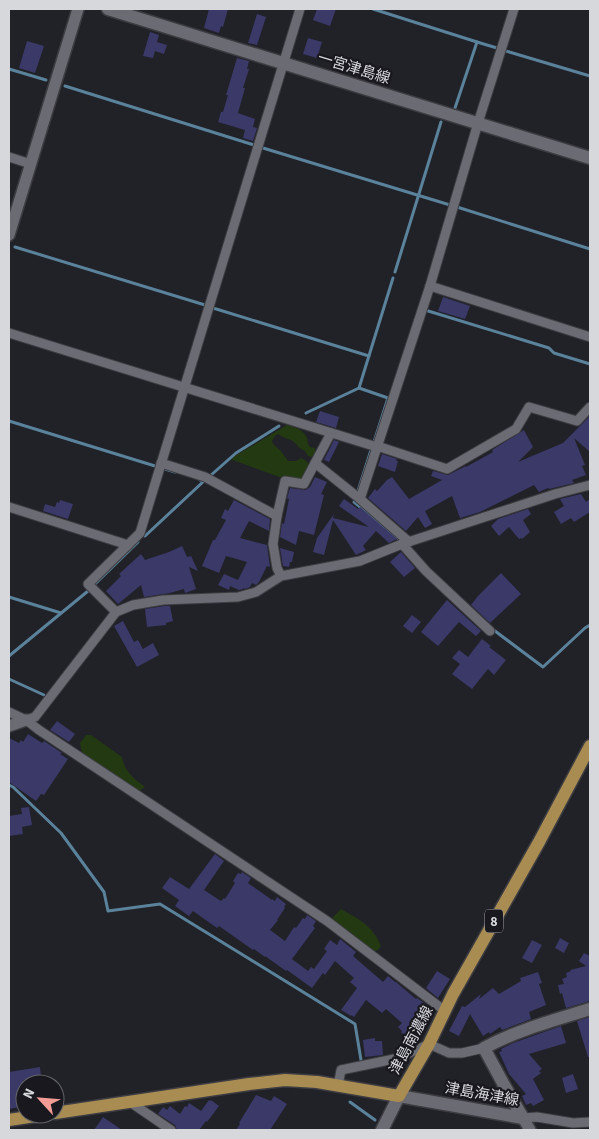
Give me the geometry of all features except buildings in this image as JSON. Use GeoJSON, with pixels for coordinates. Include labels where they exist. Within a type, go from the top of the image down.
{"type":"FeatureCollection","features":[{"type":"Feature","properties":{"kind":"main road","name":"一宮津島線"},"geometry":{"type":"LineString","coordinates":[[108,9],[590,158]]}},
{"type":"Feature","properties":{"kind":"main road","name":"津島南濃線"},"geometry":{"type":"LineString","coordinates":[[65,1112],[285,1080],[318,1082],[399,1096],[590,746]]}},
{"type":"Feature","properties":{"kind":"main road"},"geometry":{"type":"LineString","coordinates":[[484,1048],[499,1040],[554,1020],[590,1010]]}},
{"type":"Feature","properties":{"kind":"main road","name":"津島海津線"},"geometry":{"type":"LineString","coordinates":[[484,1048],[523,1118]]}},
{"type":"Feature","properties":{"kind":"main road"},"geometry":{"type":"LineString","coordinates":[[382,1130],[399,1096]]}},
{"type":"Feature","properties":{"kind":"main road","name":"津島海津線"},"geometry":{"type":"LineString","coordinates":[[399,1096],[523,1118]]}},
{"type":"Feature","properties":{"kind":"street"},"geometry":{"type":"LineString","coordinates":[[9,236],[78,9]]}},
{"type":"Feature","properties":{"kind":"street"},"geometry":{"type":"LineString","coordinates":[[116,612],[88,584],[140,533],[300,9]]}},
{"type":"Feature","properties":{"kind":"street"},"geometry":{"type":"LineString","coordinates":[[360,499],[430,286],[514,9]]}},
{"type":"Feature","properties":{"kind":"street"},"geometry":{"type":"LineString","coordinates":[[9,157],[31,164]]}},
{"type":"Feature","properties":{"kind":"street"},"geometry":{"type":"LineString","coordinates":[[430,286],[590,337]]}},
{"type":"Feature","properties":{"kind":"street"},"geometry":{"type":"LineString","coordinates":[[9,333],[447,468],[516,429],[529,407],[577,421],[590,407]]}},
{"type":"Feature","properties":{"kind":"street"},"geometry":{"type":"LineString","coordinates":[[280,576],[273,544],[285,482],[304,484],[331,433]]}},
{"type":"Feature","properties":{"kind":"street"},"geometry":{"type":"LineString","coordinates":[[161,463],[205,477],[277,516]]}},
{"type":"Feature","properties":{"kind":"street"},"geometry":{"type":"LineString","coordinates":[[315,463],[360,499],[406,543],[426,571],[490,631]]}},
{"type":"Feature","properties":{"kind":"street"},"geometry":{"type":"LineString","coordinates":[[9,726],[35,717],[116,612],[133,605],[164,600],[238,597],[256,592],[280,576],[360,561],[406,543],[555,494],[590,485]]}},
{"type":"Feature","properties":{"kind":"street"},"geometry":{"type":"LineString","coordinates":[[9,507],[128,545]]}},
{"type":"Feature","properties":{"kind":"street"},"geometry":{"type":"LineString","coordinates":[[9,712],[26,720],[326,921],[445,1011]]}},
{"type":"Feature","properties":{"kind":"street"},"geometry":{"type":"LineString","coordinates":[[338,1086],[341,1070],[399,1058],[429,1044],[449,1053],[462,1053],[484,1048]]}},
{"type":"Feature","properties":{"kind":"street"},"geometry":{"type":"LineString","coordinates":[[130,1102],[171,1130]]}},
{"type":"Feature","properties":{"kind":"street"},"geometry":{"type":"LineString","coordinates":[[530,1130],[523,1118],[538,1117],[573,1123],[590,1122]]}},
{"type":"Feature","properties":{"kind":"green space"},"geometry":{"type":"Polygon","coordinates":[[[287,425],[304,433],[310,447],[315,448],[315,454],[311,457],[293,441],[278,434],[272,441],[288,461],[296,461],[301,458],[311,466],[302,482],[282,478],[230,459],[287,425]]]}},
{"type":"Feature","properties":{"kind":"green space"},"geometry":{"type":"Polygon","coordinates":[[[86,735],[91,735],[122,757],[125,767],[130,774],[145,787],[138,792],[82,754],[80,743],[86,735]]]}},
{"type":"Feature","properties":{"kind":"green space"},"geometry":{"type":"Polygon","coordinates":[[[341,909],[370,928],[381,946],[378,950],[374,952],[331,919],[341,909]]]}},
{"type":"Feature","properties":{"kind":"waterway"},"geometry":{"type":"LineString","coordinates":[[373,9],[477,42]]}},
{"type":"Feature","properties":{"kind":"waterway"},"geometry":{"type":"LineString","coordinates":[[455,108],[477,42],[497,48]]}},
{"type":"Feature","properties":{"kind":"waterway"},"geometry":{"type":"LineString","coordinates":[[506,51],[590,76]]}},
{"type":"Feature","properties":{"kind":"waterway"},"geometry":{"type":"LineString","coordinates":[[9,69],[46,80]]}},
{"type":"Feature","properties":{"kind":"waterway"},"geometry":{"type":"LineString","coordinates":[[65,86],[254,145]]}},
{"type":"Feature","properties":{"kind":"waterway"},"geometry":{"type":"LineString","coordinates":[[395,272],[441,122]]}},
{"type":"Feature","properties":{"kind":"waterway"},"geometry":{"type":"LineString","coordinates":[[263,148],[450,205]]}},
{"type":"Feature","properties":{"kind":"waterway"},"geometry":{"type":"LineString","coordinates":[[457,207],[590,249]]}},
{"type":"Feature","properties":{"kind":"waterway"},"geometry":{"type":"LineString","coordinates":[[15,247],[205,305]]}},
{"type":"Feature","properties":{"kind":"waterway"},"geometry":{"type":"LineString","coordinates":[[306,413],[359,388],[393,278]]}},
{"type":"Feature","properties":{"kind":"waterway"},"geometry":{"type":"LineString","coordinates":[[213,308],[369,356]]}},
{"type":"Feature","properties":{"kind":"waterway"},"geometry":{"type":"LineString","coordinates":[[425,310],[549,348],[554,353],[590,364]]}},
{"type":"Feature","properties":{"kind":"waterway"},"geometry":{"type":"LineString","coordinates":[[359,388],[388,398],[374,442]]}},
{"type":"Feature","properties":{"kind":"waterway"},"geometry":{"type":"LineString","coordinates":[[9,421],[155,466]]}},
{"type":"Feature","properties":{"kind":"waterway"},"geometry":{"type":"LineString","coordinates":[[210,476],[236,453],[279,426]]}},
{"type":"Feature","properties":{"kind":"waterway"},"geometry":{"type":"LineString","coordinates":[[358,491],[371,450]]}},
{"type":"Feature","properties":{"kind":"waterway"},"geometry":{"type":"LineString","coordinates":[[165,469],[175,472]]}},
{"type":"Feature","properties":{"kind":"waterway"},"geometry":{"type":"LineString","coordinates":[[145,536],[204,481],[200,480]]}},
{"type":"Feature","properties":{"kind":"waterway"},"geometry":{"type":"LineString","coordinates":[[354,502],[399,539]]}},
{"type":"Feature","properties":{"kind":"waterway"},"geometry":{"type":"LineString","coordinates":[[95,584],[138,542]]}},
{"type":"Feature","properties":{"kind":"waterway"},"geometry":{"type":"LineString","coordinates":[[9,656],[88,591]]}},
{"type":"Feature","properties":{"kind":"waterway"},"geometry":{"type":"LineString","coordinates":[[9,597],[61,613]]}},
{"type":"Feature","properties":{"kind":"waterway"},"geometry":{"type":"LineString","coordinates":[[491,628],[543,667],[590,625]]}},
{"type":"Feature","properties":{"kind":"waterway"},"geometry":{"type":"LineString","coordinates":[[9,679],[44,695]]}},
{"type":"Feature","properties":{"kind":"waterway"},"geometry":{"type":"LineString","coordinates":[[9,785],[61,833],[104,892],[108,911],[160,904],[355,1024],[361,1060]]}},
{"type":"Feature","properties":{"kind":"waterway"},"geometry":{"type":"LineString","coordinates":[[350,1102],[375,1120]]}}]}
